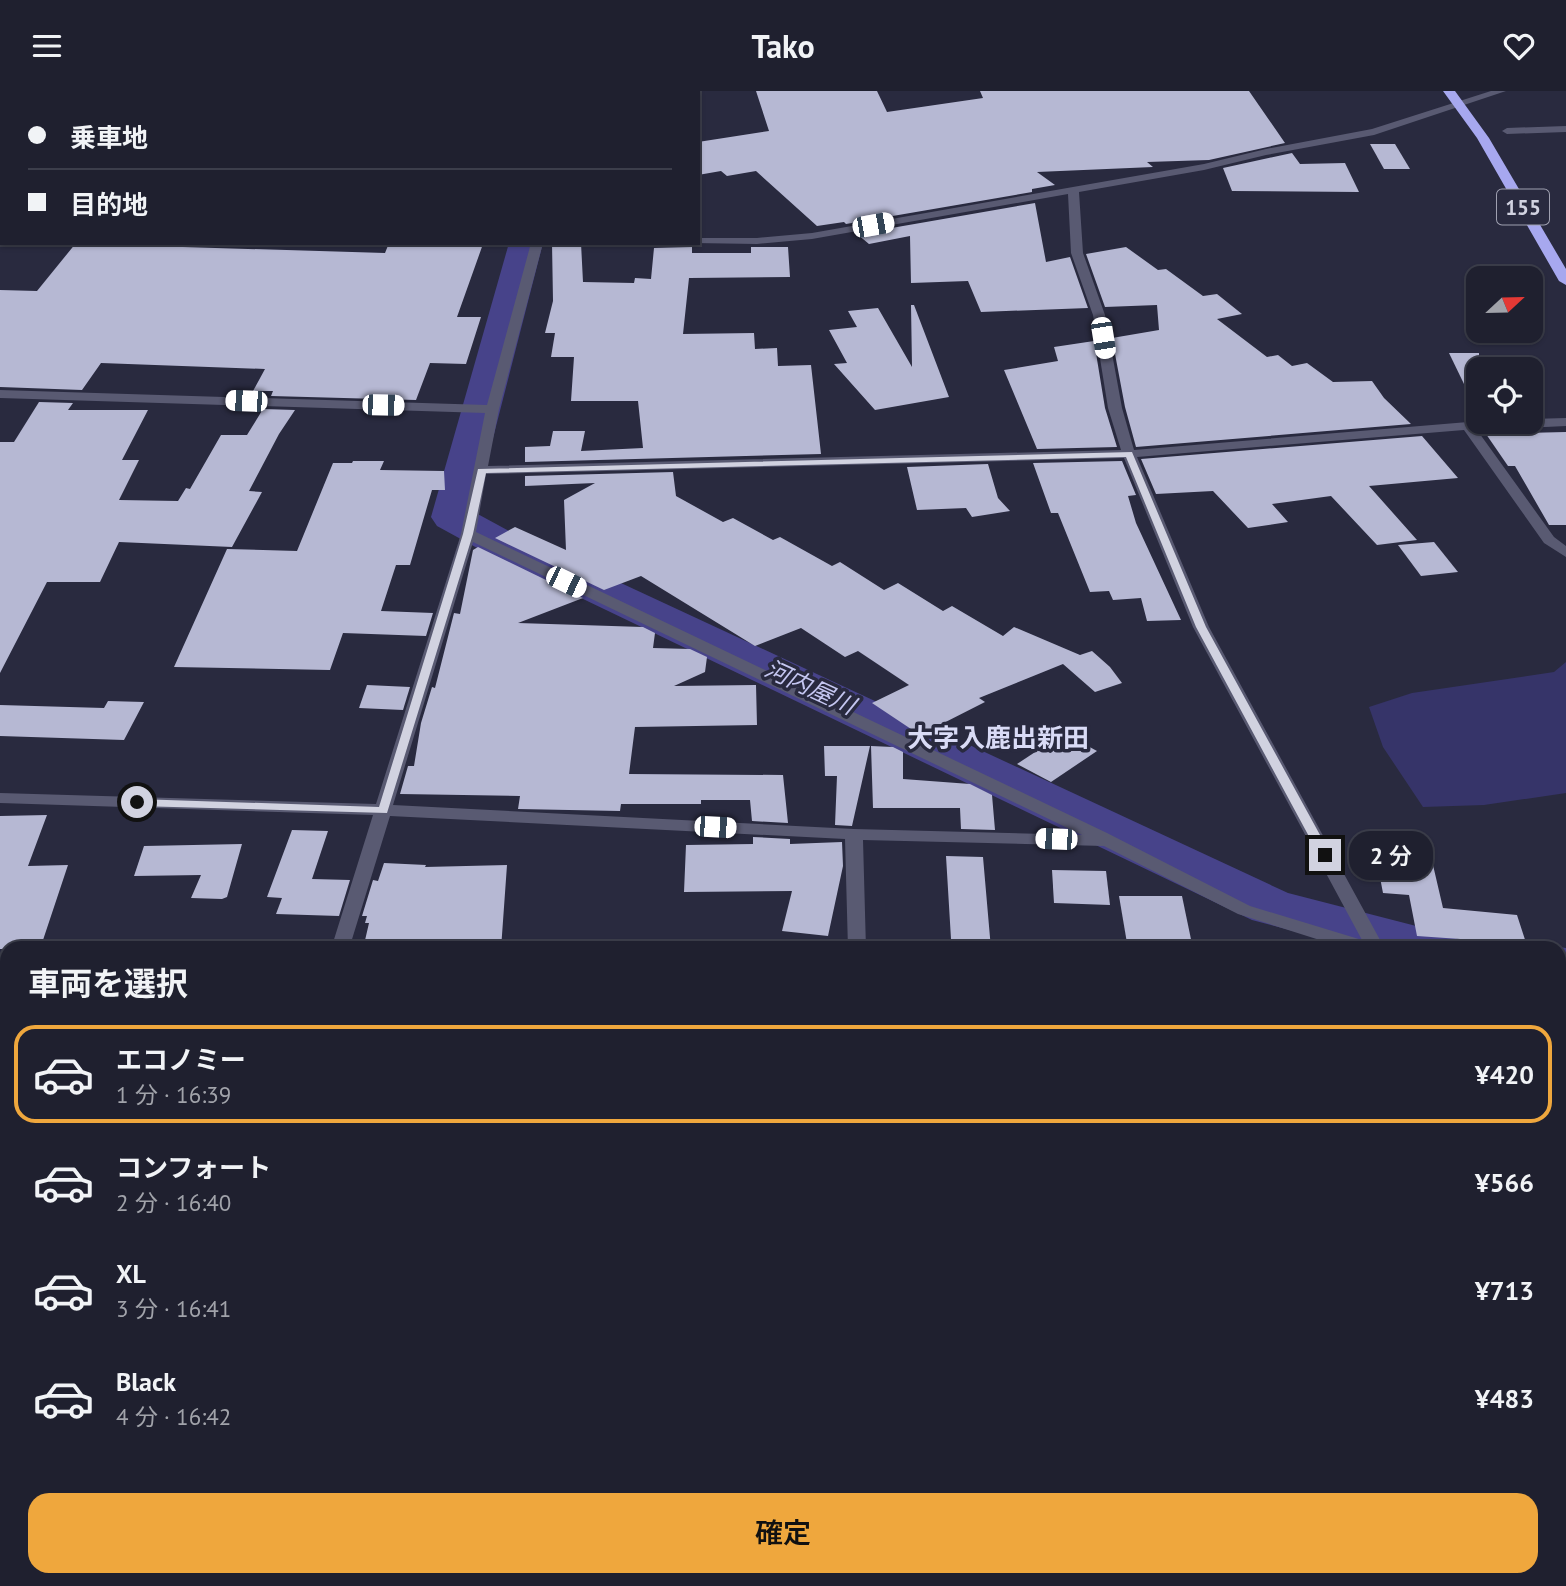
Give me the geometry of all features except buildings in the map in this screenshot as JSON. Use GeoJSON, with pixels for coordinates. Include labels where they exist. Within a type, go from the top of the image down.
{"type":"FeatureCollection","features":[{"type":"Feature","properties":{"kind":"highway","name":"155"},"geometry":{"type":"LineString","coordinates":[[1449,91],[1483,138],[1566,281]]}},
{"type":"Feature","properties":{"kind":"street"},"geometry":{"type":"LineString","coordinates":[[700,241],[743,242],[798,238],[1073,190],[1358,135],[1501,91]]}},
{"type":"Feature","properties":{"kind":"street"},"geometry":{"type":"LineString","coordinates":[[1507,131],[1566,129]]}},
{"type":"Feature","properties":{"kind":"street"},"geometry":{"type":"LineString","coordinates":[[1073,190],[1077,253],[1099,315],[1115,408],[1129,454],[1201,627],[1372,941]]}},
{"type":"Feature","properties":{"kind":"street"},"geometry":{"type":"LineString","coordinates":[[342,941],[468,534],[492,409],[536,245]]}},
{"type":"Feature","properties":{"kind":"street"},"geometry":{"type":"LineString","coordinates":[[0,394],[492,409]]}},
{"type":"Feature","properties":{"kind":"street"},"geometry":{"type":"LineString","coordinates":[[1543,423],[1566,422]]}},
{"type":"Feature","properties":{"kind":"street"},"geometry":{"type":"LineString","coordinates":[[482,470],[1129,454],[1466,426]]}},
{"type":"Feature","properties":{"kind":"street"},"geometry":{"type":"LineString","coordinates":[[1474,434],[1549,540],[1566,553]]}},
{"type":"Feature","properties":{"kind":"street"},"geometry":{"type":"LineString","coordinates":[[468,534],[1107,841],[1244,910],[1344,941]]}},
{"type":"Feature","properties":{"kind":"street"},"geometry":{"type":"LineString","coordinates":[[0,798],[383,810],[854,834],[1107,841]]}},
{"type":"Feature","properties":{"kind":"street"},"geometry":{"type":"LineString","coordinates":[[854,834],[857,941]]}},
{"type":"Feature","properties":{"kind":"shaded area"},"geometry":{"type":"Polygon","coordinates":[[[1566,662],[1566,793],[1484,805],[1423,807],[1383,747],[1369,707],[1412,693],[1554,672],[1566,662]]]}},
{"type":"Feature","properties":{"kind":"waterway","name":"河内屋川"},"geometry":{"type":"LineString","coordinates":[[525,245],[452,517],[494,540],[1271,907],[1404,941]]}},
{"type":"Feature","properties":{"kind":"district","name":"大字入鹿出新田"},"geometry":{"type":"Point","coordinates":[998,737]}},
{"type":"Feature","properties":{"kind":"route"},"geometry":{"type":"LineString","coordinates":[[137,802],[383,810],[468,534],[482,470],[1129,454],[1201,627],[1325,855]]}}]}
